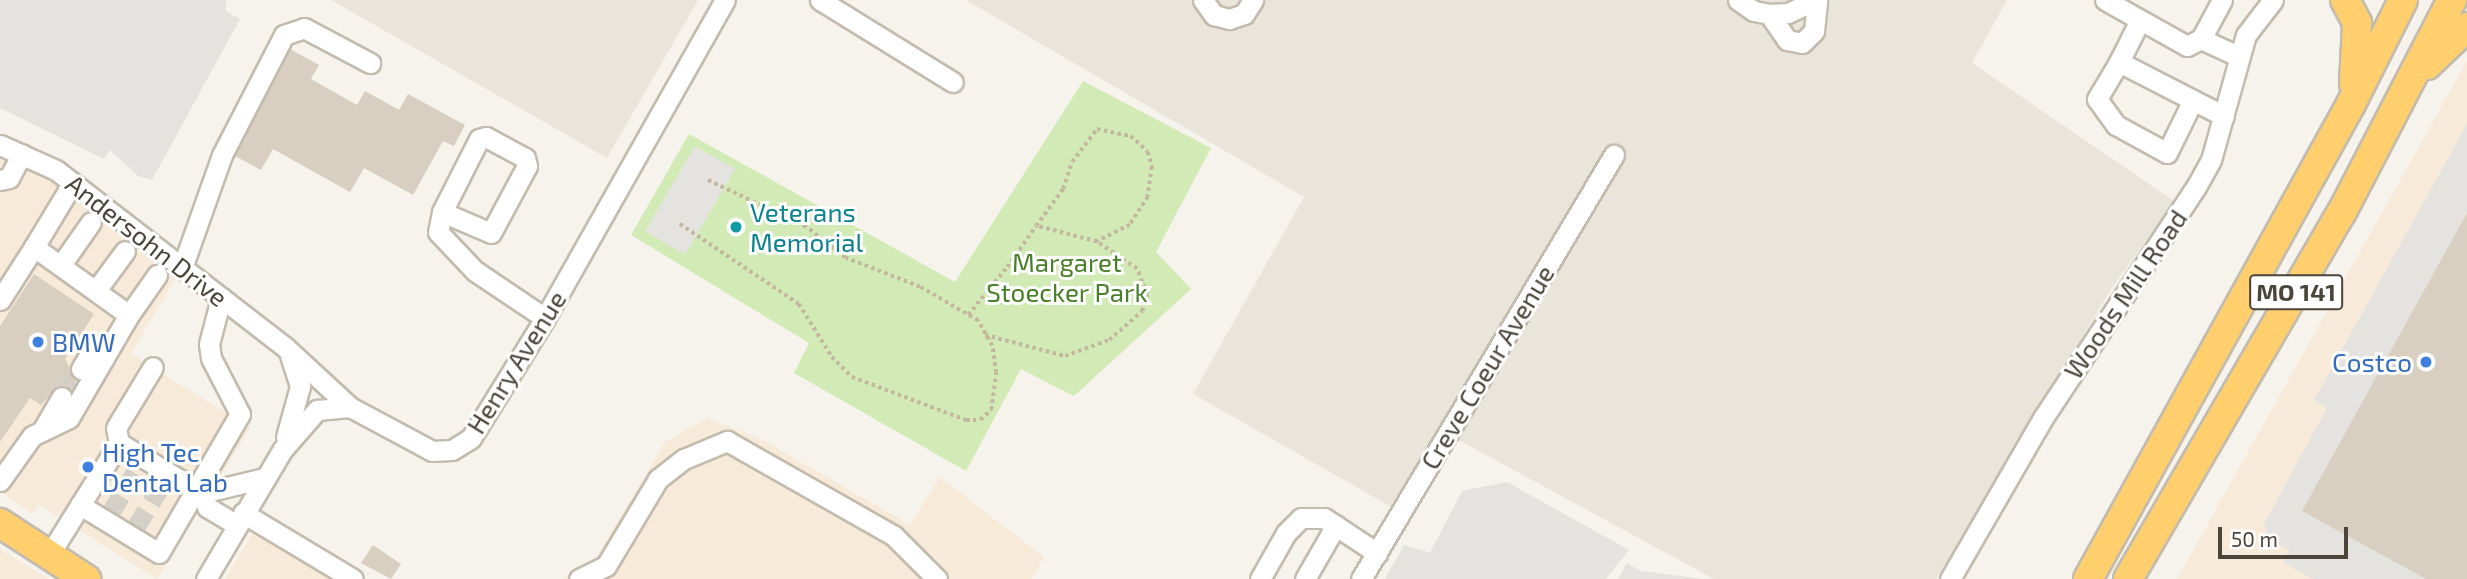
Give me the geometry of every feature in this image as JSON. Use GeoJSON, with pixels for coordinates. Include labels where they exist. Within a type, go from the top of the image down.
{"type":"FeatureCollection","features":[{"type":"Feature","properties":{"kind":"highway"},"geometry":{"type":"LineString","coordinates":[[2345,0],[2358,34],[2351,104]]}},
{"type":"Feature","properties":{"kind":"highway","name":"MO 141"},"geometry":{"type":"LineString","coordinates":[[2088,579],[2351,104],[2403,0]]}},
{"type":"Feature","properties":{"kind":"highway","name":"MO 141"},"geometry":{"type":"LineString","coordinates":[[2128,579],[2342,212],[2415,76],[2452,0]]}},
{"type":"Feature","properties":{"kind":"highway"},"geometry":{"type":"LineString","coordinates":[[2415,76],[2467,27]]}},
{"type":"Feature","properties":{"kind":"highway"},"geometry":{"type":"LineString","coordinates":[[0,523],[86,579]]}},
{"type":"Feature","properties":{"kind":"street","name":"Henry Avenue"},"geometry":{"type":"LineString","coordinates":[[350,407],[395,433],[432,450],[462,446],[478,430],[545,318],[725,0]]}},
{"type":"Feature","properties":{"kind":"street"},"geometry":{"type":"LineString","coordinates":[[820,0],[953,82]]}},
{"type":"Feature","properties":{"kind":"street"},"geometry":{"type":"LineString","coordinates":[[1203,0],[1214,15],[1229,19],[1244,14],[1253,0]]}},
{"type":"Feature","properties":{"kind":"street"},"geometry":{"type":"LineString","coordinates":[[1738,0],[1754,11],[1769,14],[1788,13],[1816,0],[1814,32],[1802,43],[1787,40],[1769,14]]}},
{"type":"Feature","properties":{"kind":"street"},"geometry":{"type":"LineString","coordinates":[[2105,0],[2187,46],[2201,39],[2222,0]]}},
{"type":"Feature","properties":{"kind":"street","name":"Woods Mill Road"},"geometry":{"type":"LineString","coordinates":[[1950,579],[2043,418],[2196,187],[2211,160],[2238,56],[2255,19],[2273,0]]}},
{"type":"Feature","properties":{"kind":"street"},"geometry":{"type":"LineString","coordinates":[[2140,20],[2098,99],[2116,125],[2167,153],[2193,100]]}},
{"type":"Feature","properties":{"kind":"street"},"geometry":{"type":"LineString","coordinates":[[182,268],[222,155],[284,35],[304,28],[370,63]]}},
{"type":"Feature","properties":{"kind":"street"},"geometry":{"type":"LineString","coordinates":[[2201,39],[2238,56]]}},
{"type":"Feature","properties":{"kind":"street"},"geometry":{"type":"LineString","coordinates":[[2119,62],[2224,116]]}},
{"type":"Feature","properties":{"kind":"street"},"geometry":{"type":"LineString","coordinates":[[442,212],[491,233],[527,166],[525,158],[486,137],[479,139],[442,212],[438,232],[475,271],[545,318]]}},
{"type":"Feature","properties":{"kind":"street","name":"Andersohn Drive"},"geometry":{"type":"LineString","coordinates":[[0,145],[56,170],[286,348],[350,407]]}},
{"type":"Feature","properties":{"kind":"street"},"geometry":{"type":"LineString","coordinates":[[0,180],[9,178],[22,154]]}},
{"type":"Feature","properties":{"kind":"street","name":"Creve Coeur Avenue"},"geometry":{"type":"LineString","coordinates":[[1361,579],[1614,155]]}},
{"type":"Feature","properties":{"kind":"street"},"geometry":{"type":"LineString","coordinates":[[0,300],[72,184]]}},
{"type":"Feature","properties":{"kind":"street"},"geometry":{"type":"LineString","coordinates":[[61,265],[91,222]]}},
{"type":"Feature","properties":{"kind":"street"},"geometry":{"type":"LineString","coordinates":[[34,247],[97,289],[129,315]]}},
{"type":"Feature","properties":{"kind":"street"},"geometry":{"type":"LineString","coordinates":[[97,289],[124,251]]}},
{"type":"Feature","properties":{"kind":"street"},"geometry":{"type":"LineString","coordinates":[[3,469],[32,436],[69,418],[129,315],[157,275]]}},
{"type":"Feature","properties":{"kind":"street"},"geometry":{"type":"LineString","coordinates":[[80,505],[108,516],[133,531],[159,553],[200,492],[240,414],[211,358],[209,344],[221,298]]}},
{"type":"Feature","properties":{"kind":"street"},"geometry":{"type":"LineString","coordinates":[[282,449],[300,386],[286,348]]}},
{"type":"Feature","properties":{"kind":"street","name":"Andersohn Drive"},"geometry":{"type":"LineString","coordinates":[[286,348],[347,386],[395,433]]}},
{"type":"Feature","properties":{"kind":"street"},"geometry":{"type":"LineString","coordinates":[[81,369],[88,359],[104,358]]}},
{"type":"Feature","properties":{"kind":"street"},"geometry":{"type":"LineString","coordinates":[[153,367],[116,428],[119,443],[140,466],[165,480],[200,492],[264,478]]}},
{"type":"Feature","properties":{"kind":"street"},"geometry":{"type":"LineString","coordinates":[[41,432],[62,397]]}},
{"type":"Feature","properties":{"kind":"street"},"geometry":{"type":"LineString","coordinates":[[206,579],[282,449],[317,410],[350,407]]}},
{"type":"Feature","properties":{"kind":"street"},"geometry":{"type":"LineString","coordinates":[[579,579],[606,566],[658,479],[684,459],[727,441],[894,536],[937,579]]}},
{"type":"Feature","properties":{"kind":"street"},"geometry":{"type":"LineString","coordinates":[[49,555],[119,443]]}},
{"type":"Feature","properties":{"kind":"street"},"geometry":{"type":"LineString","coordinates":[[200,492],[206,508],[240,519],[353,579]]}},
{"type":"Feature","properties":{"kind":"street"},"geometry":{"type":"LineString","coordinates":[[1260,579],[1286,533],[1301,518],[1324,518],[1377,553]]}},
{"type":"Feature","properties":{"kind":"street"},"geometry":{"type":"LineString","coordinates":[[1305,579],[1336,524]]}},
{"type":"Feature","properties":{"kind":"path"},"geometry":{"type":"LineString","coordinates":[[968,315],[1063,189],[1072,162],[1085,142],[1097,129],[1120,131],[1148,152],[1151,181],[1148,197],[1130,225],[1097,242]]}},
{"type":"Feature","properties":{"kind":"path"},"geometry":{"type":"LineString","coordinates":[[680,224],[799,304],[832,357],[852,377],[929,409],[980,420],[991,410],[996,373],[985,335],[968,315],[920,288],[845,258],[806,227],[707,180]]}},
{"type":"Feature","properties":{"kind":"path"},"geometry":{"type":"LineString","coordinates":[[985,335],[1065,356],[1109,340],[1142,311],[1147,295],[1138,269],[1097,242],[1036,226]]}},
{"type":"Feature","properties":{"kind":"shaded area"},"geometry":{"type":"Polygon","coordinates":[[[0,0],[226,0],[226,11],[240,19],[152,180],[138,176],[110,150],[104,159],[0,108],[0,0]]]}},
{"type":"Feature","properties":{"kind":"shaded area"},"geometry":{"type":"Polygon","coordinates":[[[331,0],[698,0],[607,158],[331,0]]]}},
{"type":"Feature","properties":{"kind":"shaded area"},"geometry":{"type":"Polygon","coordinates":[[[966,0],[2007,0],[1972,63],[2174,201],[2110,291],[1936,579],[1714,579],[1444,432],[1395,509],[1193,394],[1304,197],[966,0]]]}},
{"type":"Feature","properties":{"kind":"shaded area"},"geometry":{"type":"Polygon","coordinates":[[[2467,61],[2467,579],[2177,579],[2467,61]]]}},
{"type":"Feature","properties":{"kind":"shaded area","name":"Costco"},"geometry":{"type":"Polygon","coordinates":[[[2467,124],[2467,579],[2313,579],[2283,562],[2289,550],[2269,538],[2264,524],[2327,408],[2314,400],[2467,124]]]}},
{"type":"Feature","properties":{"kind":"shaded area"},"geometry":{"type":"Polygon","coordinates":[[[695,146],[735,169],[685,255],[645,231],[695,146]]]}},
{"type":"Feature","properties":{"kind":"shaded area"},"geometry":{"type":"Polygon","coordinates":[[[0,155],[45,177],[176,278],[131,354],[250,428],[157,579],[39,505],[33,514],[0,492],[0,155]]]}},
{"type":"Feature","properties":{"kind":"shaded area"},"geometry":{"type":"Polygon","coordinates":[[[707,418],[765,441],[910,525],[940,477],[1044,557],[1032,579],[563,579],[596,558],[665,442],[707,418]]]}},
{"type":"Feature","properties":{"kind":"shaded area"},"geometry":{"type":"Polygon","coordinates":[[[1507,482],[1629,550],[1606,579],[1385,579],[1404,545],[1430,553],[1462,491],[1507,482]]]}},
{"type":"Feature","properties":{"kind":"shaded area"},"geometry":{"type":"Polygon","coordinates":[[[255,530],[337,579],[225,579],[255,530]]]}},
{"type":"Feature","properties":{"kind":"shaded area"},"geometry":{"type":"Polygon","coordinates":[[[0,549],[49,579],[0,579],[0,549]]]}},
{"type":"Feature","properties":{"kind":"shaded area"},"geometry":{"type":"Polygon","coordinates":[[[1627,563],[1641,571],[1704,579],[1618,579],[1627,563]]]}},
{"type":"Feature","properties":{"kind":"green space","name":"Margaret Stoecker Park"},"geometry":{"type":"Polygon","coordinates":[[[1083,81],[1211,148],[1156,252],[1191,289],[1074,396],[1021,369],[966,471],[794,373],[809,343],[631,235],[689,134],[955,282],[1083,81]]]}},
{"type":"Feature","properties":{"kind":"building"},"geometry":{"type":"Polygon","coordinates":[[[290,49],[319,65],[311,79],[357,105],[365,91],[399,110],[408,94],[465,125],[454,146],[443,141],[413,195],[364,168],[350,192],[273,149],[261,170],[235,156],[290,49]]]}},
{"type":"Feature","properties":{"kind":"building","name":"Costco"},"geometry":{"type":"Polygon","coordinates":[[[2467,213],[2467,579],[2426,579],[2302,511],[2467,213]]]}},
{"type":"Feature","properties":{"kind":"building","name":"BMW"},"geometry":{"type":"Polygon","coordinates":[[[34,274],[94,314],[65,359],[77,380],[71,390],[57,386],[41,405],[30,398],[0,442],[0,326],[34,274]]]}},
{"type":"Feature","properties":{"kind":"building"},"geometry":{"type":"Polygon","coordinates":[[[373,545],[401,564],[391,579],[361,563],[373,545]]]}},
{"type":"Feature","properties":{"kind":"tunnel"},"geometry":{"type":"LineString","coordinates":[[62,397],[81,369]]}},
{"type":"Feature","properties":{"kind":"tunnel"},"geometry":{"type":"LineString","coordinates":[[111,512],[135,473]]}},
{"type":"Feature","properties":{"kind":"tunnel"},"geometry":{"type":"LineString","coordinates":[[136,527],[160,488]]}},
{"type":"Feature","properties":{"kind":"place","name":"Veterans Memorial"},"geometry":{"type":"Point","coordinates":[736,227]}},
{"type":"Feature","properties":{"kind":"place","name":"BMW"},"geometry":{"type":"Point","coordinates":[38,342]}},
{"type":"Feature","properties":{"kind":"place","name":"Costco"},"geometry":{"type":"Point","coordinates":[2426,362]}},
{"type":"Feature","properties":{"kind":"place","name":"High Tec Dental Lab"},"geometry":{"type":"Point","coordinates":[88,467]}}]}
